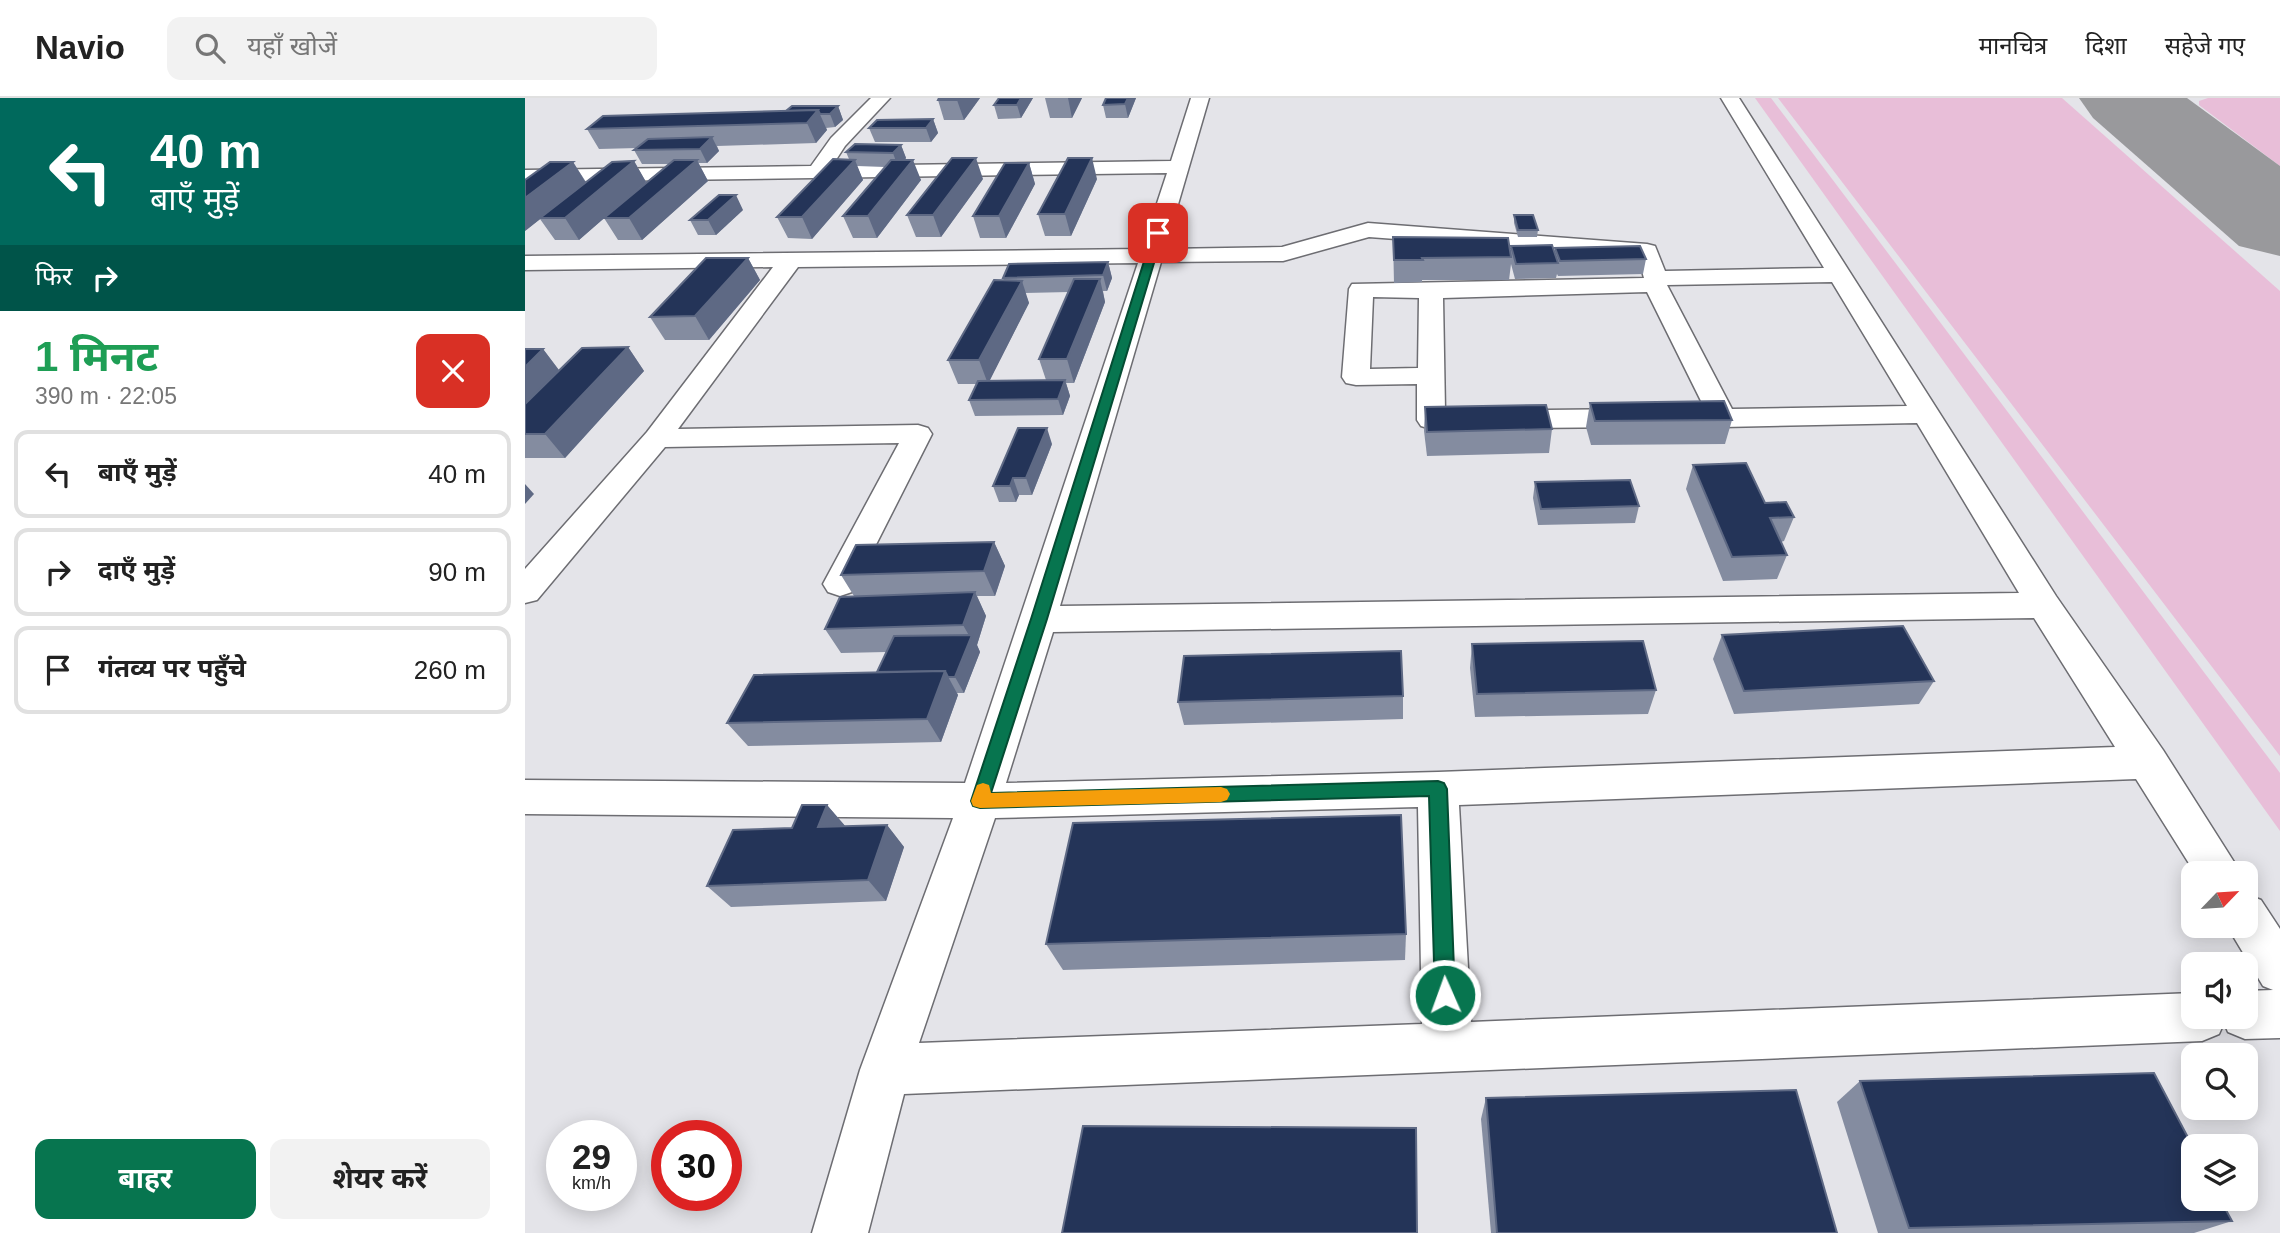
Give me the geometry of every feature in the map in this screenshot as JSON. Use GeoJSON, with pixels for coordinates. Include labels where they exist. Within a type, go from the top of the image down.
{"type":"FeatureCollection","features":[{"type":"Feature","properties":{"kind":"street"},"geometry":{"type":"LineString","coordinates":[[818,171],[838,142],[881,98]]}},
{"type":"Feature","properties":{"kind":"street"},"geometry":{"type":"LineString","coordinates":[[840,1233],[885,1070],[980,801],[1039,619],[1200,98]]}},
{"type":"Feature","properties":{"kind":"street"},"geometry":{"type":"LineString","coordinates":[[1730,98],[2044,605],[2211,861]]}},
{"type":"Feature","properties":{"kind":"street"},"geometry":{"type":"LineString","coordinates":[[525,176],[1177,167]]}},
{"type":"Feature","properties":{"kind":"street"},"geometry":{"type":"LineString","coordinates":[[525,263],[1283,254],[1367,230],[1647,251],[1656,282],[1723,418]]}},
{"type":"Feature","properties":{"kind":"street"},"geometry":{"type":"LineString","coordinates":[[525,591],[657,438],[790,261]]}},
{"type":"Feature","properties":{"kind":"street"},"geometry":{"type":"LineString","coordinates":[[1429,376],[1356,377],[1361,289],[1431,291],[1840,275]]}},
{"type":"Feature","properties":{"kind":"street"},"geometry":{"type":"LineString","coordinates":[[1431,291],[1431,420],[1928,414]]}},
{"type":"Feature","properties":{"kind":"street"},"geometry":{"type":"LineString","coordinates":[[657,438],[918,434],[840,584]]}},
{"type":"Feature","properties":{"kind":"street"},"geometry":{"type":"LineString","coordinates":[[1039,619],[2044,605]]}},
{"type":"Feature","properties":{"kind":"street"},"geometry":{"type":"LineString","coordinates":[[525,797],[980,801],[1438,789],[2149,762]]}},
{"type":"Feature","properties":{"kind":"street"},"geometry":{"type":"LineString","coordinates":[[1438,789],[1447,1046]]}},
{"type":"Feature","properties":{"kind":"street"},"geometry":{"type":"LineString","coordinates":[[2258,935],[2280,970]]}},
{"type":"Feature","properties":{"kind":"street"},"geometry":{"type":"LineString","coordinates":[[2258,1015],[2280,1014]]}},
{"type":"Feature","properties":{"kind":"street"},"geometry":{"type":"LineString","coordinates":[[885,1070],[2181,1018]]}},
{"type":"Feature","properties":{"kind":"shaded area"},"geometry":{"type":"Polygon","coordinates":[[[1755,98],[1771,98],[2280,773],[2280,831],[1755,98]]]}},
{"type":"Feature","properties":{"kind":"shaded area"},"geometry":{"type":"Polygon","coordinates":[[[1778,98],[2062,98],[2280,291],[2280,756],[1778,98]]]}},
{"type":"Feature","properties":{"kind":"shaded area"},"geometry":{"type":"Polygon","coordinates":[[[2208,98],[2280,98],[2280,166],[2199,105],[2199,101],[2208,98]]]}},
{"type":"Feature","properties":{"kind":"building"},"geometry":{"type":"Polygon","coordinates":[[[939,98],[959,98],[938,100],[939,98]]]}},
{"type":"Feature","properties":{"kind":"building"},"geometry":{"type":"Polygon","coordinates":[[[999,98],[1021,98],[1017,105],[994,105],[999,98]]]}},
{"type":"Feature","properties":{"kind":"building"},"geometry":{"type":"Polygon","coordinates":[[[1106,98],[1128,98],[1125,104],[1103,105],[1106,98]]]}},
{"type":"Feature","properties":{"kind":"building"},"geometry":{"type":"Polygon","coordinates":[[[792,106],[838,106],[830,114],[820,114],[818,110],[786,111],[792,106]]]}},
{"type":"Feature","properties":{"kind":"building"},"geometry":{"type":"Polygon","coordinates":[[[818,110],[807,123],[587,129],[603,116],[818,110]]]}},
{"type":"Feature","properties":{"kind":"building"},"geometry":{"type":"Polygon","coordinates":[[[933,119],[926,128],[869,128],[877,120],[933,119]]]}},
{"type":"Feature","properties":{"kind":"building"},"geometry":{"type":"Polygon","coordinates":[[[712,137],[700,149],[634,150],[648,139],[712,137]]]}},
{"type":"Feature","properties":{"kind":"building"},"geometry":{"type":"Polygon","coordinates":[[[855,144],[901,145],[893,153],[846,152],[855,144]]]}},
{"type":"Feature","properties":{"kind":"building"},"geometry":{"type":"Polygon","coordinates":[[[952,158],[976,158],[933,215],[907,215],[952,158]]]}},
{"type":"Feature","properties":{"kind":"building"},"geometry":{"type":"Polygon","coordinates":[[[1068,158],[1092,158],[1065,214],[1038,214],[1068,158]]]}},
{"type":"Feature","properties":{"kind":"building"},"geometry":{"type":"Polygon","coordinates":[[[833,159],[855,160],[802,217],[777,217],[833,159]]]}},
{"type":"Feature","properties":{"kind":"building"},"geometry":{"type":"Polygon","coordinates":[[[674,160],[697,160],[629,218],[604,218],[674,160]]]}},
{"type":"Feature","properties":{"kind":"building"},"geometry":{"type":"Polygon","coordinates":[[[891,160],[913,160],[868,216],[843,216],[891,160]]]}},
{"type":"Feature","properties":{"kind":"building"},"geometry":{"type":"Polygon","coordinates":[[[634,161],[565,218],[540,218],[612,162],[634,161]]]}},
{"type":"Feature","properties":{"kind":"building"},"geometry":{"type":"Polygon","coordinates":[[[550,162],[573,162],[525,198],[525,180],[550,162]]]}},
{"type":"Feature","properties":{"kind":"building"},"geometry":{"type":"Polygon","coordinates":[[[1005,163],[1029,163],[999,216],[973,216],[1005,163]]]}},
{"type":"Feature","properties":{"kind":"building"},"geometry":{"type":"Polygon","coordinates":[[[719,195],[736,195],[708,220],[690,220],[719,195]]]}},
{"type":"Feature","properties":{"kind":"building"},"geometry":{"type":"Polygon","coordinates":[[[1514,215],[1533,215],[1538,230],[1518,230],[1514,215]]]}},
{"type":"Feature","properties":{"kind":"building"},"geometry":{"type":"Polygon","coordinates":[[[1393,237],[1508,238],[1511,257],[1394,260],[1393,237]]]}},
{"type":"Feature","properties":{"kind":"building"},"geometry":{"type":"Polygon","coordinates":[[[1552,245],[1558,263],[1516,264],[1511,246],[1552,245]]]}},
{"type":"Feature","properties":{"kind":"building"},"geometry":{"type":"Polygon","coordinates":[[[1640,246],[1646,259],[1560,261],[1555,248],[1640,246]]]}},
{"type":"Feature","properties":{"kind":"building"},"geometry":{"type":"Polygon","coordinates":[[[706,258],[748,258],[695,316],[650,317],[706,258]]]}},
{"type":"Feature","properties":{"kind":"building"},"geometry":{"type":"Polygon","coordinates":[[[1108,262],[1103,275],[1003,278],[1009,264],[1108,262]]]}},
{"type":"Feature","properties":{"kind":"building"},"geometry":{"type":"Polygon","coordinates":[[[1074,279],[1100,279],[1067,359],[1039,359],[1074,279]]]}},
{"type":"Feature","properties":{"kind":"building"},"geometry":{"type":"Polygon","coordinates":[[[994,280],[1022,281],[979,360],[948,360],[994,280]]]}},
{"type":"Feature","properties":{"kind":"building"},"geometry":{"type":"Polygon","coordinates":[[[628,347],[545,434],[525,434],[525,404],[582,348],[628,347]]]}},
{"type":"Feature","properties":{"kind":"building"},"geometry":{"type":"Polygon","coordinates":[[[525,349],[543,349],[525,367],[525,349]]]}},
{"type":"Feature","properties":{"kind":"building"},"geometry":{"type":"Polygon","coordinates":[[[1065,380],[1058,399],[969,400],[978,381],[1065,380]]]}},
{"type":"Feature","properties":{"kind":"building"},"geometry":{"type":"Polygon","coordinates":[[[1724,401],[1732,420],[1595,421],[1590,403],[1724,401]]]}},
{"type":"Feature","properties":{"kind":"building"},"geometry":{"type":"Polygon","coordinates":[[[1546,405],[1552,429],[1427,432],[1425,407],[1546,405]]]}},
{"type":"Feature","properties":{"kind":"building"},"geometry":{"type":"Polygon","coordinates":[[[1018,428],[1047,428],[1026,478],[1013,478],[1010,486],[993,486],[1018,428]]]}},
{"type":"Feature","properties":{"kind":"building"},"geometry":{"type":"Polygon","coordinates":[[[1746,463],[1765,503],[1786,502],[1794,517],[1770,518],[1787,555],[1732,557],[1693,465],[1746,463]]]}},
{"type":"Feature","properties":{"kind":"building"},"geometry":{"type":"Polygon","coordinates":[[[1630,480],[1639,506],[1541,509],[1535,482],[1630,480]]]}},
{"type":"Feature","properties":{"kind":"building"},"geometry":{"type":"Polygon","coordinates":[[[994,542],[984,571],[841,575],[856,545],[994,542]]]}},
{"type":"Feature","properties":{"kind":"building"},"geometry":{"type":"Polygon","coordinates":[[[975,592],[963,625],[825,629],[840,597],[975,592]]]}},
{"type":"Feature","properties":{"kind":"building"},"geometry":{"type":"Polygon","coordinates":[[[1903,626],[1934,681],[1744,691],[1722,635],[1903,626]]]}},
{"type":"Feature","properties":{"kind":"building"},"geometry":{"type":"Polygon","coordinates":[[[972,635],[955,677],[948,677],[945,671],[877,672],[894,636],[972,635]]]}},
{"type":"Feature","properties":{"kind":"building"},"geometry":{"type":"Polygon","coordinates":[[[1643,641],[1656,690],[1477,694],[1472,644],[1643,641]]]}},
{"type":"Feature","properties":{"kind":"building"},"geometry":{"type":"Polygon","coordinates":[[[1401,651],[1403,696],[1178,702],[1184,656],[1401,651]]]}},
{"type":"Feature","properties":{"kind":"building"},"geometry":{"type":"Polygon","coordinates":[[[945,671],[927,719],[727,723],[754,675],[945,671]]]}},
{"type":"Feature","properties":{"kind":"building"},"geometry":{"type":"Polygon","coordinates":[[[802,805],[827,805],[818,827],[887,825],[868,880],[707,886],[733,830],[792,828],[802,805]]]}},
{"type":"Feature","properties":{"kind":"building"},"geometry":{"type":"Polygon","coordinates":[[[1401,815],[1406,934],[1046,944],[1073,823],[1401,815]]]}},
{"type":"Feature","properties":{"kind":"building"},"geometry":{"type":"Polygon","coordinates":[[[2154,1073],[2186,1134],[2181,1134],[2181,1211],[2227,1211],[2232,1221],[1909,1228],[1860,1081],[2154,1073]]]}},
{"type":"Feature","properties":{"kind":"building"},"geometry":{"type":"Polygon","coordinates":[[[1796,1090],[1837,1233],[1497,1233],[1486,1098],[1796,1090]]]}},
{"type":"Feature","properties":{"kind":"building"},"geometry":{"type":"Polygon","coordinates":[[[1083,1126],[1416,1128],[1417,1233],[1062,1233],[1083,1126]]]}},
{"type":"Feature","properties":{"kind":"runway"},"geometry":{"type":"LineString","coordinates":[[2126,98],[2280,221]]}},
{"type":"Feature","properties":{"kind":"slow traffic"},"geometry":{"type":"LineString","coordinates":[[983,791],[980,801],[1221,794]]}},
{"type":"Feature","properties":{"kind":"route"},"geometry":{"type":"LineString","coordinates":[[1158,233],[980,801],[1438,789],[1445,995]]}}]}
